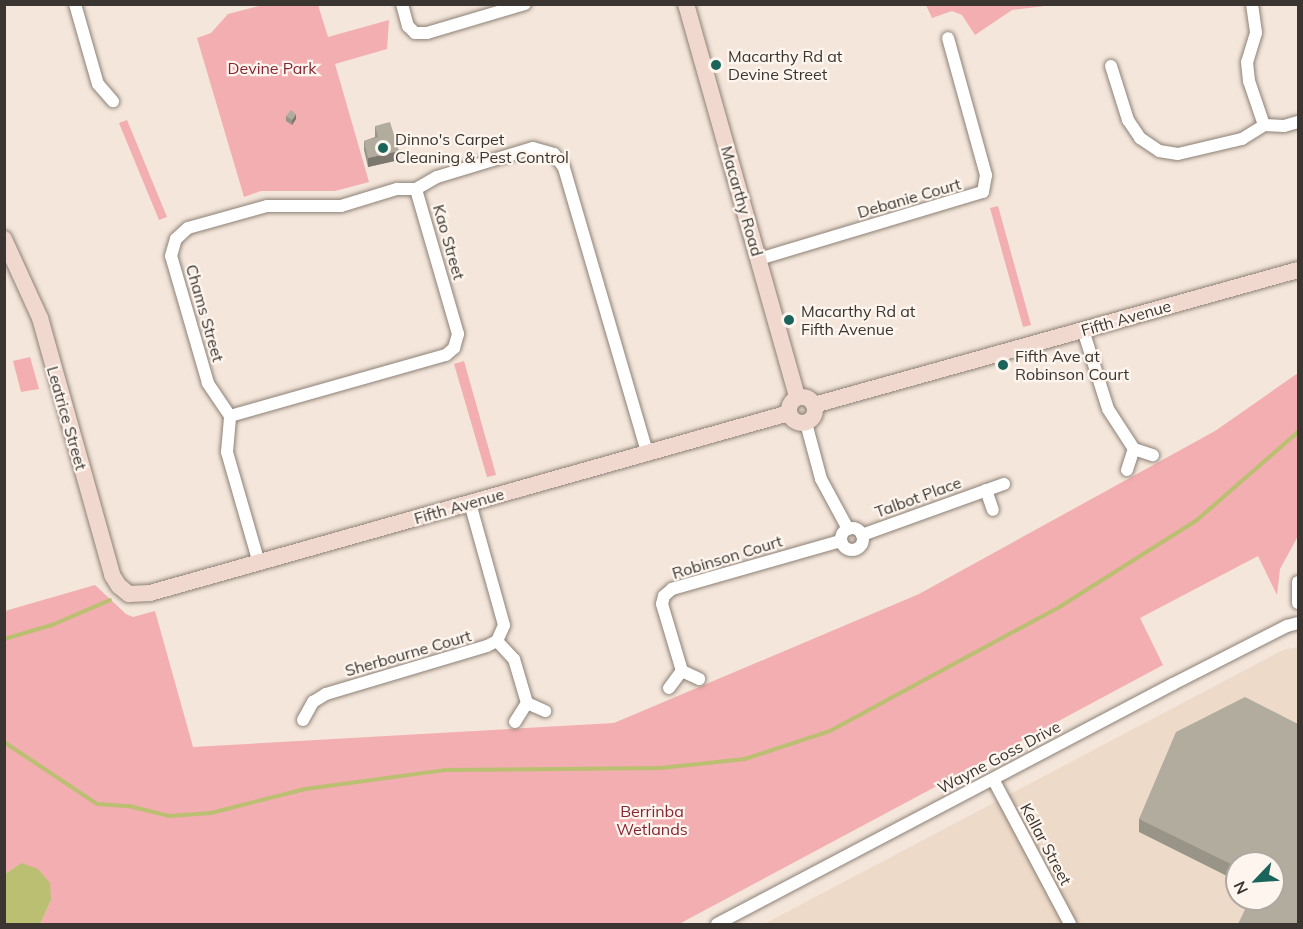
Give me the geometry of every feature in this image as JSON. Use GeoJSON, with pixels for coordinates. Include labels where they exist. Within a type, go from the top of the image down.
{"type":"FeatureCollection","features":[{"type":"Feature","properties":{"kind":"street"},"geometry":{"type":"LineString","coordinates":[[75,4],[98,84],[113,101]]}},
{"type":"Feature","properties":{"kind":"street"},"geometry":{"type":"LineString","coordinates":[[402,4],[408,26],[415,33],[428,33],[525,4]]}},
{"type":"Feature","properties":{"kind":"street","name":"Macarthy Road"},"geometry":{"type":"LineString","coordinates":[[686,4],[797,397]]}},
{"type":"Feature","properties":{"kind":"street"},"geometry":{"type":"LineString","coordinates":[[1252,4],[1256,33],[1247,62],[1249,81],[1264,124]]}},
{"type":"Feature","properties":{"kind":"street","name":"Debanie Court"},"geometry":{"type":"LineString","coordinates":[[759,259],[982,192],[986,175],[948,38]]}},
{"type":"Feature","properties":{"kind":"street"},"geometry":{"type":"LineString","coordinates":[[1111,66],[1128,120],[1140,138],[1160,151],[1178,154],[1242,139],[1264,124],[1284,126],[1299,122]]}},
{"type":"Feature","properties":{"kind":"street","name":"Kao Street"},"geometry":{"type":"LineString","coordinates":[[230,416],[434,360],[446,355],[454,348],[458,334],[416,189],[437,177],[533,148],[554,154],[564,168],[647,452]]}},
{"type":"Feature","properties":{"kind":"street","name":"Chams Street"},"geometry":{"type":"LineString","coordinates":[[230,416],[208,383],[171,256],[176,239],[188,228],[267,206],[341,206],[397,189],[416,189]]}},
{"type":"Feature","properties":{"kind":"street","name":"Leatrice Street"},"geometry":{"type":"LineString","coordinates":[[4,239],[40,318],[112,576],[129,594]]}},
{"type":"Feature","properties":{"kind":"street","name":"Fifth Avenue"},"geometry":{"type":"LineString","coordinates":[[814,405],[1299,270]]}},
{"type":"Feature","properties":{"kind":"street"},"geometry":{"type":"LineString","coordinates":[[1083,330],[1108,409],[1134,449],[1153,455]]}},
{"type":"Feature","properties":{"kind":"street"},"geometry":{"type":"LineString","coordinates":[[797,397],[806,397],[814,405],[813,418],[806,423],[797,422],[789,412],[791,402],[797,397]]}},
{"type":"Feature","properties":{"kind":"street","name":"Fifth Avenue"},"geometry":{"type":"LineString","coordinates":[[129,594],[150,593],[259,563],[789,412]]}},
{"type":"Feature","properties":{"kind":"street"},"geometry":{"type":"LineString","coordinates":[[230,416],[227,452],[259,563]]}},
{"type":"Feature","properties":{"kind":"street"},"geometry":{"type":"LineString","coordinates":[[806,423],[821,479],[848,529]]}},
{"type":"Feature","properties":{"kind":"street"},"geometry":{"type":"LineString","coordinates":[[1127,470],[1134,449]]}},
{"type":"Feature","properties":{"kind":"street","name":"Talbot Place"},"geometry":{"type":"LineString","coordinates":[[862,536],[1004,484]]}},
{"type":"Feature","properties":{"kind":"street","name":"Talbot Place"},"geometry":{"type":"LineString","coordinates":[[986,490],[993,510]]}},
{"type":"Feature","properties":{"kind":"street","name":"Sherbourne Court"},"geometry":{"type":"LineString","coordinates":[[303,720],[313,702],[326,694],[487,646],[497,641],[504,625],[470,503]]}},
{"type":"Feature","properties":{"kind":"street"},"geometry":{"type":"LineString","coordinates":[[848,529],[858,530],[862,536],[861,544],[855,550],[846,549],[841,541],[842,534],[848,529]]}},
{"type":"Feature","properties":{"kind":"street","name":"Robinson Court"},"geometry":{"type":"LineString","coordinates":[[682,671],[662,604],[664,596],[672,589],[841,541]]}},
{"type":"Feature","properties":{"kind":"street"},"geometry":{"type":"LineString","coordinates":[[1299,582],[1299,603]]}},
{"type":"Feature","properties":{"kind":"street","name":"Wayne Goss Drive"},"geometry":{"type":"LineString","coordinates":[[717,924],[1214,663],[1287,626],[1299,623]]}},
{"type":"Feature","properties":{"kind":"street"},"geometry":{"type":"LineString","coordinates":[[497,641],[514,659],[527,703],[515,722]]}},
{"type":"Feature","properties":{"kind":"street"},"geometry":{"type":"LineString","coordinates":[[669,688],[682,671],[699,679]]}},
{"type":"Feature","properties":{"kind":"street"},"geometry":{"type":"LineString","coordinates":[[527,703],[545,711]]}},
{"type":"Feature","properties":{"kind":"street","name":"Kellar Street"},"geometry":{"type":"LineString","coordinates":[[993,779],[1070,924]]}},
{"type":"Feature","properties":{"kind":"shaded area"},"geometry":{"type":"Polygon","coordinates":[[[1298,647],[1298,924],[764,924],[1283,650],[1298,647]]]}},
{"type":"Feature","properties":{"kind":"shaded area"},"geometry":{"type":"Polygon","coordinates":[[[21,863],[38,869],[50,883],[51,900],[40,924],[5,924],[5,874],[21,863]]]}},
{"type":"Feature","properties":{"kind":"green space","name":"Devine Park"},"geometry":{"type":"Polygon","coordinates":[[[263,5],[318,5],[328,37],[389,20],[387,49],[335,64],[369,182],[335,191],[261,191],[244,197],[197,38],[211,33],[228,14],[263,5]]]}},
{"type":"Feature","properties":{"kind":"green space"},"geometry":{"type":"Polygon","coordinates":[[[926,5],[1053,5],[1012,10],[975,35],[962,15],[952,11],[932,18],[926,5]]]}},
{"type":"Feature","properties":{"kind":"green space"},"geometry":{"type":"Polygon","coordinates":[[[127,120],[167,217],[159,220],[119,123],[127,120]]]}},
{"type":"Feature","properties":{"kind":"green space"},"geometry":{"type":"Polygon","coordinates":[[[998,206],[1031,325],[1023,327],[990,208],[998,206]]]}},
{"type":"Feature","properties":{"kind":"green space"},"geometry":{"type":"Polygon","coordinates":[[[30,357],[39,389],[21,392],[13,361],[30,357]]]}},
{"type":"Feature","properties":{"kind":"green space"},"geometry":{"type":"Polygon","coordinates":[[[464,361],[496,475],[487,477],[454,364],[464,361]]]}},
{"type":"Feature","properties":{"kind":"green space","name":"Berrinba Wetlands"},"geometry":{"type":"Polygon","coordinates":[[[1298,373],[1298,536],[1280,569],[1277,595],[1258,556],[1140,618],[1163,665],[679,924],[40,924],[51,900],[21,863],[5,874],[5,611],[95,585],[126,614],[133,617],[155,611],[193,747],[614,723],[919,594],[1215,431],[1298,373]]]}},
{"type":"Feature","properties":{"kind":"building"},"geometry":{"type":"Polygon","coordinates":[[[291,110],[296,114],[292,120],[286,116],[291,110]]]}},
{"type":"Feature","properties":{"kind":"building"},"geometry":{"type":"Polygon","coordinates":[[[390,122],[399,151],[368,158],[364,141],[378,137],[375,126],[390,122]]]}},
{"type":"Feature","properties":{"kind":"building"},"geometry":{"type":"Polygon","coordinates":[[[1245,697],[1298,724],[1299,722],[1299,924],[1238,924],[1244,911],[1285,911],[1285,851],[1225,851],[1225,861],[1139,819],[1176,732],[1245,697]]]}},
{"type":"Feature","properties":{"kind":"waterway"},"geometry":{"type":"LineString","coordinates":[[4,742],[97,804],[129,806],[169,816],[211,813],[305,789],[445,770],[661,768],[745,759],[830,731],[1061,606],[1197,520],[1298,432]]}},
{"type":"Feature","properties":{"kind":"waterway"},"geometry":{"type":"LineString","coordinates":[[4,639],[52,625],[110,600]]}},
{"type":"Feature","properties":{"kind":"place","name":"Macarthy Rd at Devine Street"},"geometry":{"type":"Point","coordinates":[716,65]}},
{"type":"Feature","properties":{"kind":"place","name":"Dinno's Carpet Cleaning & Pest Control"},"geometry":{"type":"Point","coordinates":[383,148]}},
{"type":"Feature","properties":{"kind":"place","name":"Macarthy Rd at Fifth Avenue"},"geometry":{"type":"Point","coordinates":[789,320]}},
{"type":"Feature","properties":{"kind":"place","name":"Fifth Ave at Robinson Court"},"geometry":{"type":"Point","coordinates":[1003,365]}}]}
